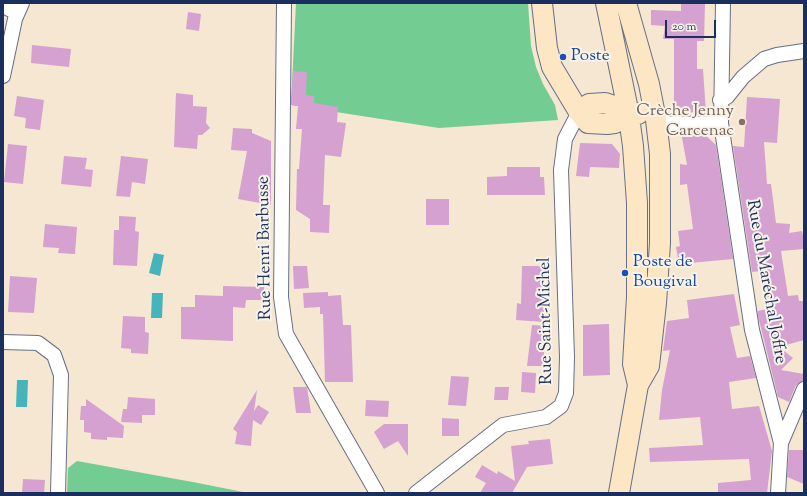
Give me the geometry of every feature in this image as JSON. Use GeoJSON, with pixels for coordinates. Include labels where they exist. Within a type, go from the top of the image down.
{"type":"FeatureCollection","features":[{"type":"Feature","properties":{"kind":"main road"},"geometry":{"type":"LineString","coordinates":[[542,3],[552,67],[579,112],[589,104],[610,104],[656,120]]}},
{"type":"Feature","properties":{"kind":"main road"},"geometry":{"type":"LineString","coordinates":[[606,3],[628,110],[633,146],[637,203],[638,297],[633,364],[638,385]]}},
{"type":"Feature","properties":{"kind":"main road"},"geometry":{"type":"LineString","coordinates":[[619,493],[638,385],[650,366],[656,303],[661,205],[660,154],[656,120],[638,42],[626,3]]}},
{"type":"Feature","properties":{"kind":"street","name":"Rue Henri Barbusse"},"geometry":{"type":"LineString","coordinates":[[284,3],[281,297],[286,334],[377,493]]}},
{"type":"Feature","properties":{"kind":"street","name":"Rue du Maréchal Joffre"},"geometry":{"type":"LineString","coordinates":[[723,3],[720,100],[721,123],[752,330],[781,443],[778,493]]}},
{"type":"Feature","properties":{"kind":"street"},"geometry":{"type":"LineString","coordinates":[[3,6],[20,8],[3,76]]}},
{"type":"Feature","properties":{"kind":"street"},"geometry":{"type":"LineString","coordinates":[[720,100],[727,97],[742,77],[764,59],[777,55],[804,51]]}},
{"type":"Feature","properties":{"kind":"street","name":"Rue Saint-Michel"},"geometry":{"type":"LineString","coordinates":[[416,493],[503,425],[546,417],[561,406],[566,393],[567,357],[561,170],[565,139],[579,112]]}},
{"type":"Feature","properties":{"kind":"street"},"geometry":{"type":"LineString","coordinates":[[656,120],[669,124],[721,123]]}},
{"type":"Feature","properties":{"kind":"street"},"geometry":{"type":"LineString","coordinates":[[3,342],[38,343],[54,355],[61,376],[58,493]]}},
{"type":"Feature","properties":{"kind":"street"},"geometry":{"type":"LineString","coordinates":[[781,443],[804,389]]}},
{"type":"Feature","properties":{"kind":"green space"},"geometry":{"type":"Polygon","coordinates":[[[296,3],[528,3],[531,46],[536,67],[543,84],[555,105],[558,120],[439,128],[291,105],[296,3]]]}},
{"type":"Feature","properties":{"kind":"green space"},"geometry":{"type":"Polygon","coordinates":[[[77,461],[248,493],[67,493],[68,468],[77,461]]]}},
{"type":"Feature","properties":{"kind":"water"},"geometry":{"type":"Polygon","coordinates":[[[154,253],[164,255],[160,276],[149,273],[154,253]]]}},
{"type":"Feature","properties":{"kind":"water"},"geometry":{"type":"Polygon","coordinates":[[[152,293],[163,293],[162,318],[151,318],[152,293]]]}},
{"type":"Feature","properties":{"kind":"water"},"geometry":{"type":"Polygon","coordinates":[[[17,380],[28,380],[27,407],[16,407],[17,380]]]}},
{"type":"Feature","properties":{"kind":"building"},"geometry":{"type":"Polygon","coordinates":[[[681,3],[705,3],[704,41],[697,41],[697,69],[703,69],[706,113],[682,112],[685,115],[677,115],[677,112],[674,112],[674,39],[663,39],[665,26],[651,25],[651,10],[681,11],[681,3]]]}},
{"type":"Feature","properties":{"kind":"building"},"geometry":{"type":"Polygon","coordinates":[[[188,12],[201,14],[199,31],[186,29],[188,12]]]}},
{"type":"Feature","properties":{"kind":"building"},"geometry":{"type":"Polygon","coordinates":[[[32,45],[71,49],[69,67],[31,63],[32,45]]]}},
{"type":"Feature","properties":{"kind":"building"},"geometry":{"type":"Polygon","coordinates":[[[293,71],[307,72],[306,95],[314,96],[314,103],[338,107],[337,122],[346,123],[341,157],[325,155],[323,205],[330,205],[329,233],[310,232],[310,219],[296,210],[297,169],[299,169],[302,129],[296,129],[298,106],[291,105],[293,71]]]}},
{"type":"Feature","properties":{"kind":"building"},"geometry":{"type":"Polygon","coordinates":[[[176,93],[193,95],[193,106],[207,107],[206,123],[210,128],[202,135],[198,135],[197,149],[174,147],[176,93]]]}},
{"type":"Feature","properties":{"kind":"building"},"geometry":{"type":"Polygon","coordinates":[[[17,96],[44,100],[40,130],[25,128],[26,118],[14,116],[17,96]]]}},
{"type":"Feature","properties":{"kind":"building"},"geometry":{"type":"Polygon","coordinates":[[[747,97],[780,99],[777,143],[764,142],[767,184],[771,184],[776,223],[790,224],[789,233],[802,231],[804,240],[804,249],[781,251],[788,296],[798,295],[799,301],[804,301],[804,340],[779,347],[793,358],[781,370],[804,374],[804,381],[796,385],[789,402],[778,397],[758,316],[758,311],[767,309],[761,271],[752,272],[733,146],[744,147],[747,97]]]}},
{"type":"Feature","properties":{"kind":"building"},"geometry":{"type":"Polygon","coordinates":[[[233,128],[252,129],[252,133],[271,141],[271,205],[238,199],[247,151],[231,150],[233,128]]]}},
{"type":"Feature","properties":{"kind":"building"},"geometry":{"type":"Polygon","coordinates":[[[681,132],[702,132],[716,145],[733,259],[679,264],[676,247],[680,246],[678,231],[693,229],[687,184],[680,185],[680,164],[687,165],[681,132]]]}},
{"type":"Feature","properties":{"kind":"building"},"geometry":{"type":"Polygon","coordinates":[[[580,143],[612,144],[620,154],[619,168],[590,167],[589,177],[576,176],[580,143]]]}},
{"type":"Feature","properties":{"kind":"building"},"geometry":{"type":"Polygon","coordinates":[[[8,144],[27,146],[23,184],[4,182],[8,144]]]}},
{"type":"Feature","properties":{"kind":"building"},"geometry":{"type":"Polygon","coordinates":[[[64,156],[87,158],[85,169],[93,170],[91,187],[61,184],[64,156]]]}},
{"type":"Feature","properties":{"kind":"building"},"geometry":{"type":"Polygon","coordinates":[[[121,156],[148,159],[145,184],[132,182],[130,197],[116,196],[121,156]]]}},
{"type":"Feature","properties":{"kind":"building"},"geometry":{"type":"Polygon","coordinates":[[[507,167],[540,167],[540,177],[544,177],[545,195],[487,195],[487,177],[507,176],[507,167]]]}},
{"type":"Feature","properties":{"kind":"building"},"geometry":{"type":"Polygon","coordinates":[[[426,199],[449,199],[449,225],[426,225],[426,199]]]}},
{"type":"Feature","properties":{"kind":"building"},"geometry":{"type":"Polygon","coordinates":[[[119,216],[136,217],[135,231],[139,232],[137,266],[113,265],[114,230],[119,230],[119,216]]]}},
{"type":"Feature","properties":{"kind":"building"},"geometry":{"type":"Polygon","coordinates":[[[45,224],[77,227],[75,254],[58,253],[59,248],[43,247],[45,224]]]}},
{"type":"Feature","properties":{"kind":"building"},"geometry":{"type":"Polygon","coordinates":[[[293,266],[307,266],[309,288],[294,289],[293,266]]]}},
{"type":"Feature","properties":{"kind":"building"},"geometry":{"type":"Polygon","coordinates":[[[522,266],[544,266],[544,322],[516,320],[517,303],[521,304],[522,266]]]}},
{"type":"Feature","properties":{"kind":"building"},"geometry":{"type":"Polygon","coordinates":[[[10,276],[37,278],[34,313],[8,312],[10,276]]]}},
{"type":"Feature","properties":{"kind":"building"},"geometry":{"type":"Polygon","coordinates":[[[223,286],[264,287],[264,300],[246,300],[245,308],[233,307],[233,341],[181,339],[181,307],[195,307],[195,295],[223,296],[223,286]]]}},
{"type":"Feature","properties":{"kind":"building"},"geometry":{"type":"Polygon","coordinates":[[[328,292],[328,296],[341,295],[343,325],[351,325],[353,382],[325,382],[323,314],[320,314],[320,307],[304,308],[303,293],[328,292]]]}},
{"type":"Feature","properties":{"kind":"building"},"geometry":{"type":"Polygon","coordinates":[[[734,294],[740,325],[730,327],[737,358],[750,356],[756,378],[729,382],[732,409],[759,406],[772,451],[767,493],[718,493],[718,483],[751,480],[749,459],[650,462],[649,448],[703,445],[700,417],[659,420],[662,390],[670,350],[663,351],[667,321],[689,318],[687,300],[734,294]]]}},
{"type":"Feature","properties":{"kind":"building"},"geometry":{"type":"Polygon","coordinates":[[[123,316],[145,317],[145,332],[149,333],[148,354],[131,353],[131,349],[121,348],[123,316]]]}},
{"type":"Feature","properties":{"kind":"building"},"geometry":{"type":"Polygon","coordinates":[[[609,324],[610,375],[583,376],[583,325],[609,324]]]}},
{"type":"Feature","properties":{"kind":"building"},"geometry":{"type":"Polygon","coordinates":[[[532,325],[551,326],[551,343],[544,343],[544,366],[527,366],[532,325]]]}},
{"type":"Feature","properties":{"kind":"building"},"geometry":{"type":"Polygon","coordinates":[[[522,372],[536,373],[535,393],[521,392],[522,372]]]}},
{"type":"Feature","properties":{"kind":"building"},"geometry":{"type":"Polygon","coordinates":[[[451,376],[469,377],[466,406],[448,405],[451,376]]]}},
{"type":"Feature","properties":{"kind":"building"},"geometry":{"type":"Polygon","coordinates":[[[293,387],[307,387],[311,413],[296,413],[293,387]]]}},
{"type":"Feature","properties":{"kind":"building"},"geometry":{"type":"Polygon","coordinates":[[[495,387],[509,387],[508,400],[494,400],[495,387]]]}},
{"type":"Feature","properties":{"kind":"building"},"geometry":{"type":"Polygon","coordinates":[[[257,390],[254,411],[258,405],[269,412],[261,425],[253,420],[251,446],[235,444],[237,432],[233,429],[257,390]]]}},
{"type":"Feature","properties":{"kind":"building"},"geometry":{"type":"Polygon","coordinates":[[[128,397],[155,399],[155,415],[142,415],[142,423],[121,422],[123,409],[127,409],[128,397]]]}},
{"type":"Feature","properties":{"kind":"building"},"geometry":{"type":"Polygon","coordinates":[[[86,399],[124,426],[123,438],[107,437],[107,440],[91,439],[91,433],[84,432],[84,420],[80,420],[81,406],[86,406],[86,399]]]}},
{"type":"Feature","properties":{"kind":"building"},"geometry":{"type":"Polygon","coordinates":[[[366,400],[389,401],[388,417],[365,416],[366,400]]]}},
{"type":"Feature","properties":{"kind":"building"},"geometry":{"type":"Polygon","coordinates":[[[442,418],[459,419],[459,436],[442,436],[442,418]]]}},
{"type":"Feature","properties":{"kind":"building"},"geometry":{"type":"Polygon","coordinates":[[[384,424],[408,424],[408,456],[398,441],[384,449],[374,432],[384,424]]]}},
{"type":"Feature","properties":{"kind":"building"},"geometry":{"type":"Polygon","coordinates":[[[550,439],[553,464],[527,467],[512,493],[480,493],[486,483],[475,477],[482,465],[497,474],[498,471],[515,481],[511,446],[529,444],[528,441],[550,439]]]}},
{"type":"Feature","properties":{"kind":"building"},"geometry":{"type":"Polygon","coordinates":[[[789,450],[804,450],[804,484],[787,477],[789,450]]]}},
{"type":"Feature","properties":{"kind":"building"},"geometry":{"type":"Polygon","coordinates":[[[23,479],[45,480],[44,493],[22,493],[23,479]]]}},
{"type":"Feature","properties":{"kind":"place","name":"Poste"},"geometry":{"type":"Point","coordinates":[563,57]}},
{"type":"Feature","properties":{"kind":"place","name":"Crèche Jenny Carcenac"},"geometry":{"type":"Point","coordinates":[742,122]}},
{"type":"Feature","properties":{"kind":"place","name":"Poste de Bougival"},"geometry":{"type":"Point","coordinates":[625,273]}}]}
